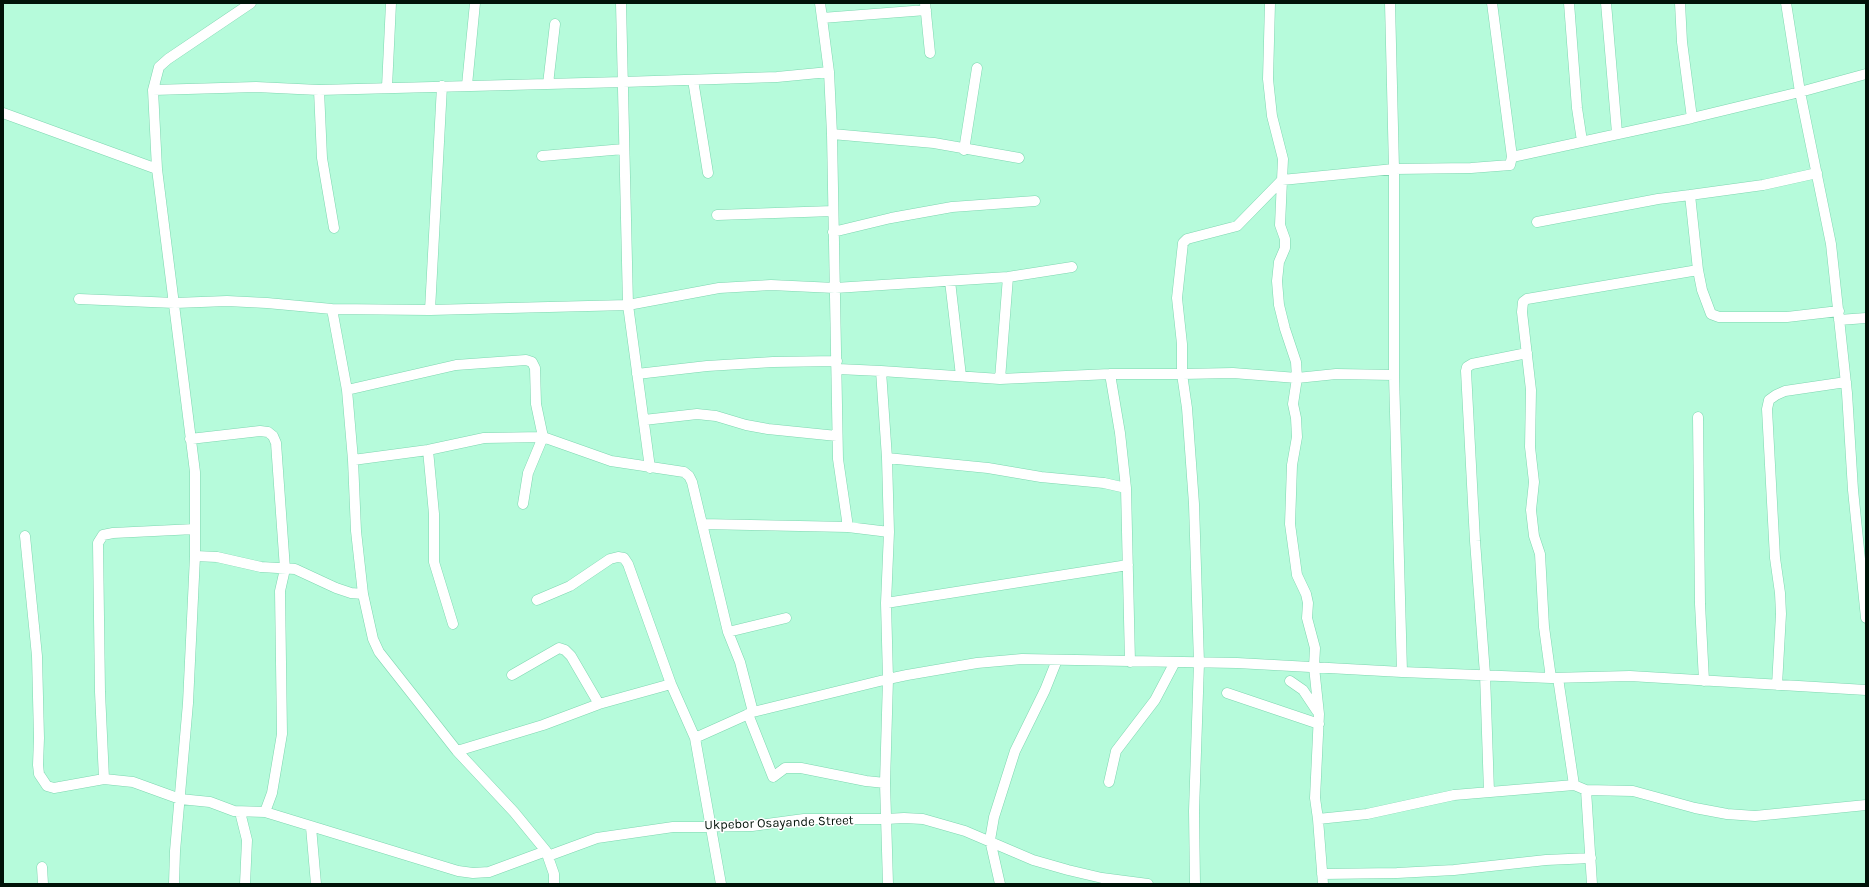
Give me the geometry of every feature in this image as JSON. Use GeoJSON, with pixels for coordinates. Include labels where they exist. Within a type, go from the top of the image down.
{"type":"FeatureCollection","features":[{"type":"Feature","properties":{"kind":"street"},"geometry":{"type":"LineString","coordinates":[[174,884],[188,703],[195,556],[195,472],[175,303],[156,169],[154,90],[159,67],[168,59],[251,3]]}},
{"type":"Feature","properties":{"kind":"street"},"geometry":{"type":"LineString","coordinates":[[387,87],[391,3]]}},
{"type":"Feature","properties":{"kind":"street"},"geometry":{"type":"LineString","coordinates":[[466,85],[475,3]]}},
{"type":"Feature","properties":{"kind":"street"},"geometry":{"type":"LineString","coordinates":[[622,3],[628,305],[650,468]]}},
{"type":"Feature","properties":{"kind":"street"},"geometry":{"type":"LineString","coordinates":[[820,3],[829,72],[832,134],[838,459],[848,528]]}},
{"type":"Feature","properties":{"kind":"street"},"geometry":{"type":"LineString","coordinates":[[1270,3],[1268,79],[1272,116],[1283,159],[1280,225],[1285,239],[1285,248],[1279,262],[1276,281],[1279,305],[1296,362],[1297,378],[1293,404],[1296,418],[1297,437],[1292,465],[1290,524],[1297,575],[1306,594],[1308,603],[1307,618],[1309,629],[1314,640],[1314,667],[1319,719],[1315,798],[1323,879],[1447,870],[1546,860],[1590,858]]}},
{"type":"Feature","properties":{"kind":"street"},"geometry":{"type":"LineString","coordinates":[[1390,3],[1394,168],[1394,375],[1402,672]]}},
{"type":"Feature","properties":{"kind":"street"},"geometry":{"type":"LineString","coordinates":[[1195,884],[1194,811],[1199,663],[1194,504],[1187,408],[1182,374],[1182,344],[1176,298],[1183,243],[1187,239],[1237,226],[1282,180],[1394,168],[1471,168],[1510,165],[1512,156],[1492,3]]}},
{"type":"Feature","properties":{"kind":"street"},"geometry":{"type":"LineString","coordinates":[[1569,3],[1577,108],[1582,141]]}},
{"type":"Feature","properties":{"kind":"street"},"geometry":{"type":"LineString","coordinates":[[1606,3],[1617,133]]}},
{"type":"Feature","properties":{"kind":"street"},"geometry":{"type":"LineString","coordinates":[[1680,3],[1682,42],[1692,118]]}},
{"type":"Feature","properties":{"kind":"street"},"geometry":{"type":"LineString","coordinates":[[1786,3],[1800,92],[1831,244],[1846,382],[1853,490],[1866,618]]}},
{"type":"Feature","properties":{"kind":"street"},"geometry":{"type":"LineString","coordinates":[[822,18],[925,6],[930,53]]}},
{"type":"Feature","properties":{"kind":"street"},"geometry":{"type":"LineString","coordinates":[[548,84],[555,24]]}},
{"type":"Feature","properties":{"kind":"street"},"geometry":{"type":"LineString","coordinates":[[964,150],[978,68]]}},
{"type":"Feature","properties":{"kind":"street"},"geometry":{"type":"LineString","coordinates":[[154,90],[256,87],[319,90],[387,87],[548,84],[777,77],[829,72]]}},
{"type":"Feature","properties":{"kind":"street"},"geometry":{"type":"LineString","coordinates":[[1512,156],[1692,118],[1800,92],[1866,74]]}},
{"type":"Feature","properties":{"kind":"street"},"geometry":{"type":"LineString","coordinates":[[693,80],[708,173]]}},
{"type":"Feature","properties":{"kind":"street"},"geometry":{"type":"LineString","coordinates":[[430,310],[442,86]]}},
{"type":"Feature","properties":{"kind":"street"},"geometry":{"type":"LineString","coordinates":[[319,90],[322,158],[334,228]]}},
{"type":"Feature","properties":{"kind":"street"},"geometry":{"type":"LineString","coordinates":[[3,113],[156,169]]}},
{"type":"Feature","properties":{"kind":"street"},"geometry":{"type":"LineString","coordinates":[[832,134],[934,143],[964,150],[1019,158]]}},
{"type":"Feature","properties":{"kind":"street"},"geometry":{"type":"LineString","coordinates":[[542,156],[624,149]]}},
{"type":"Feature","properties":{"kind":"street"},"geometry":{"type":"LineString","coordinates":[[1538,222],[1658,199],[1763,185],[1817,173]]}},
{"type":"Feature","properties":{"kind":"street"},"geometry":{"type":"LineString","coordinates":[[1690,195],[1698,270],[1702,290],[1711,314],[1719,317],[1839,315],[1866,318]]}},
{"type":"Feature","properties":{"kind":"street"},"geometry":{"type":"LineString","coordinates":[[833,232],[891,218],[952,207],[1035,201]]}},
{"type":"Feature","properties":{"kind":"street"},"geometry":{"type":"LineString","coordinates":[[717,215],[833,211]]}},
{"type":"Feature","properties":{"kind":"street"},"geometry":{"type":"LineString","coordinates":[[79,299],[175,303],[227,301],[267,302],[332,309],[430,310],[628,305],[719,288],[771,285],[835,288],[1008,277],[1072,267]]}},
{"type":"Feature","properties":{"kind":"street"},"geometry":{"type":"LineString","coordinates":[[1574,785],[1555,678],[1544,627],[1540,554],[1534,536],[1532,516],[1534,482],[1530,448],[1531,390],[1522,312],[1523,302],[1528,299],[1698,270]]}},
{"type":"Feature","properties":{"kind":"street"},"geometry":{"type":"LineString","coordinates":[[1000,379],[1008,277]]}},
{"type":"Feature","properties":{"kind":"street"},"geometry":{"type":"LineString","coordinates":[[950,281],[961,376]]}},
{"type":"Feature","properties":{"kind":"street"},"geometry":{"type":"LineString","coordinates":[[332,309],[347,390],[353,460],[356,531],[364,594],[373,639],[379,652],[457,751],[514,812],[547,854],[554,884]]}},
{"type":"Feature","properties":{"kind":"street"},"geometry":{"type":"LineString","coordinates":[[1489,792],[1485,674],[1475,541],[1466,371],[1467,367],[1472,364],[1527,353]]}},
{"type":"Feature","properties":{"kind":"street"},"geometry":{"type":"LineString","coordinates":[[347,390],[456,365],[526,360],[532,362],[535,368],[536,404],[543,437],[528,473],[523,504]]}},
{"type":"Feature","properties":{"kind":"street"},"geometry":{"type":"LineString","coordinates":[[638,374],[707,366],[773,362],[837,365],[881,371],[1000,379],[1110,374],[1233,373],[1297,378],[1336,374],[1394,375]]}},
{"type":"Feature","properties":{"kind":"street"},"geometry":{"type":"LineString","coordinates":[[881,371],[887,458],[889,532],[886,603],[888,679],[885,783],[888,884]]}},
{"type":"Feature","properties":{"kind":"street"},"geometry":{"type":"LineString","coordinates":[[1110,374],[1120,433],[1126,488],[1130,662]]}},
{"type":"Feature","properties":{"kind":"street"},"geometry":{"type":"LineString","coordinates":[[1777,685],[1780,592],[1775,558],[1767,409],[1769,400],[1785,391],[1846,382]]}},
{"type":"Feature","properties":{"kind":"street"},"geometry":{"type":"LineString","coordinates":[[644,420],[697,414],[716,416],[746,425],[768,429],[837,436]]}},
{"type":"Feature","properties":{"kind":"street"},"geometry":{"type":"LineString","coordinates":[[1698,417],[1700,604],[1704,681]]}},
{"type":"Feature","properties":{"kind":"street"},"geometry":{"type":"LineString","coordinates":[[190,439],[260,431],[268,432],[273,436],[276,443],[285,568],[280,592],[282,734],[272,793],[265,812]]}},
{"type":"Feature","properties":{"kind":"street"},"geometry":{"type":"LineString","coordinates":[[353,460],[428,450],[484,438],[543,437],[611,461],[684,472],[689,476],[728,632],[740,662],[751,713],[773,777],[785,768],[801,768],[866,781],[885,783]]}},
{"type":"Feature","properties":{"kind":"street"},"geometry":{"type":"LineString","coordinates":[[428,450],[434,514],[434,562],[453,624]]}},
{"type":"Feature","properties":{"kind":"street"},"geometry":{"type":"LineString","coordinates":[[887,458],[988,468],[1041,477],[1104,483],[1126,488]]}},
{"type":"Feature","properties":{"kind":"street"},"geometry":{"type":"LineString","coordinates":[[702,524],[848,528],[889,532]]}},
{"type":"Feature","properties":{"kind":"street"},"geometry":{"type":"LineString","coordinates":[[104,779],[100,692],[98,543],[103,535],[113,533],[195,529]]}},
{"type":"Feature","properties":{"kind":"street","name":"Ukpebor Osayande Street"},"geometry":{"type":"LineString","coordinates":[[25,536],[37,656],[39,774],[48,786],[54,788],[104,779],[133,782],[180,799],[210,802],[240,812],[265,812],[458,871],[473,873],[489,872],[597,838],[673,827],[752,826],[804,819],[904,818],[923,819],[965,831],[990,840],[1004,849],[1033,860],[1068,870],[1102,878],[1148,884]]}},
{"type":"Feature","properties":{"kind":"street"},"geometry":{"type":"LineString","coordinates":[[195,556],[217,556],[261,567],[295,569],[336,588],[350,593],[364,594]]}},
{"type":"Feature","properties":{"kind":"street"},"geometry":{"type":"LineString","coordinates":[[537,600],[570,586],[610,559],[618,557],[624,558],[628,564],[671,684],[695,738],[721,884]]}},
{"type":"Feature","properties":{"kind":"street"},"geometry":{"type":"LineString","coordinates":[[886,603],[1128,565]]}},
{"type":"Feature","properties":{"kind":"street"},"geometry":{"type":"LineString","coordinates":[[728,632],[786,618]]}},
{"type":"Feature","properties":{"kind":"street"},"geometry":{"type":"LineString","coordinates":[[512,675],[559,648],[565,650],[571,656],[599,704]]}},
{"type":"Feature","properties":{"kind":"street"},"geometry":{"type":"LineString","coordinates":[[695,738],[751,713],[888,679],[999,660],[1174,662],[1555,678],[1630,676],[1866,690]]}},
{"type":"Feature","properties":{"kind":"street"},"geometry":{"type":"LineString","coordinates":[[1000,884],[990,840],[994,817],[1015,751],[1045,690],[1057,660]]}},
{"type":"Feature","properties":{"kind":"street"},"geometry":{"type":"LineString","coordinates":[[1109,782],[1116,751],[1155,700],[1174,662]]}},
{"type":"Feature","properties":{"kind":"street"},"geometry":{"type":"LineString","coordinates":[[1290,681],[1303,690],[1319,719]]}},
{"type":"Feature","properties":{"kind":"street"},"geometry":{"type":"LineString","coordinates":[[457,751],[543,725],[599,704],[671,684]]}},
{"type":"Feature","properties":{"kind":"street"},"geometry":{"type":"LineString","coordinates":[[1227,692],[1319,719]]}},
{"type":"Feature","properties":{"kind":"street"},"geometry":{"type":"LineString","coordinates":[[1318,819],[1367,814],[1454,795],[1574,785],[1586,790],[1633,791],[1695,808],[1727,814],[1755,816],[1866,805]]}},
{"type":"Feature","properties":{"kind":"street"},"geometry":{"type":"LineString","coordinates":[[1586,790],[1592,884]]}},
{"type":"Feature","properties":{"kind":"street"},"geometry":{"type":"LineString","coordinates":[[240,812],[246,840],[245,884]]}},
{"type":"Feature","properties":{"kind":"street"},"geometry":{"type":"LineString","coordinates":[[311,827],[316,884]]}},
{"type":"Feature","properties":{"kind":"street"},"geometry":{"type":"LineString","coordinates":[[42,867],[43,884]]}}]}
